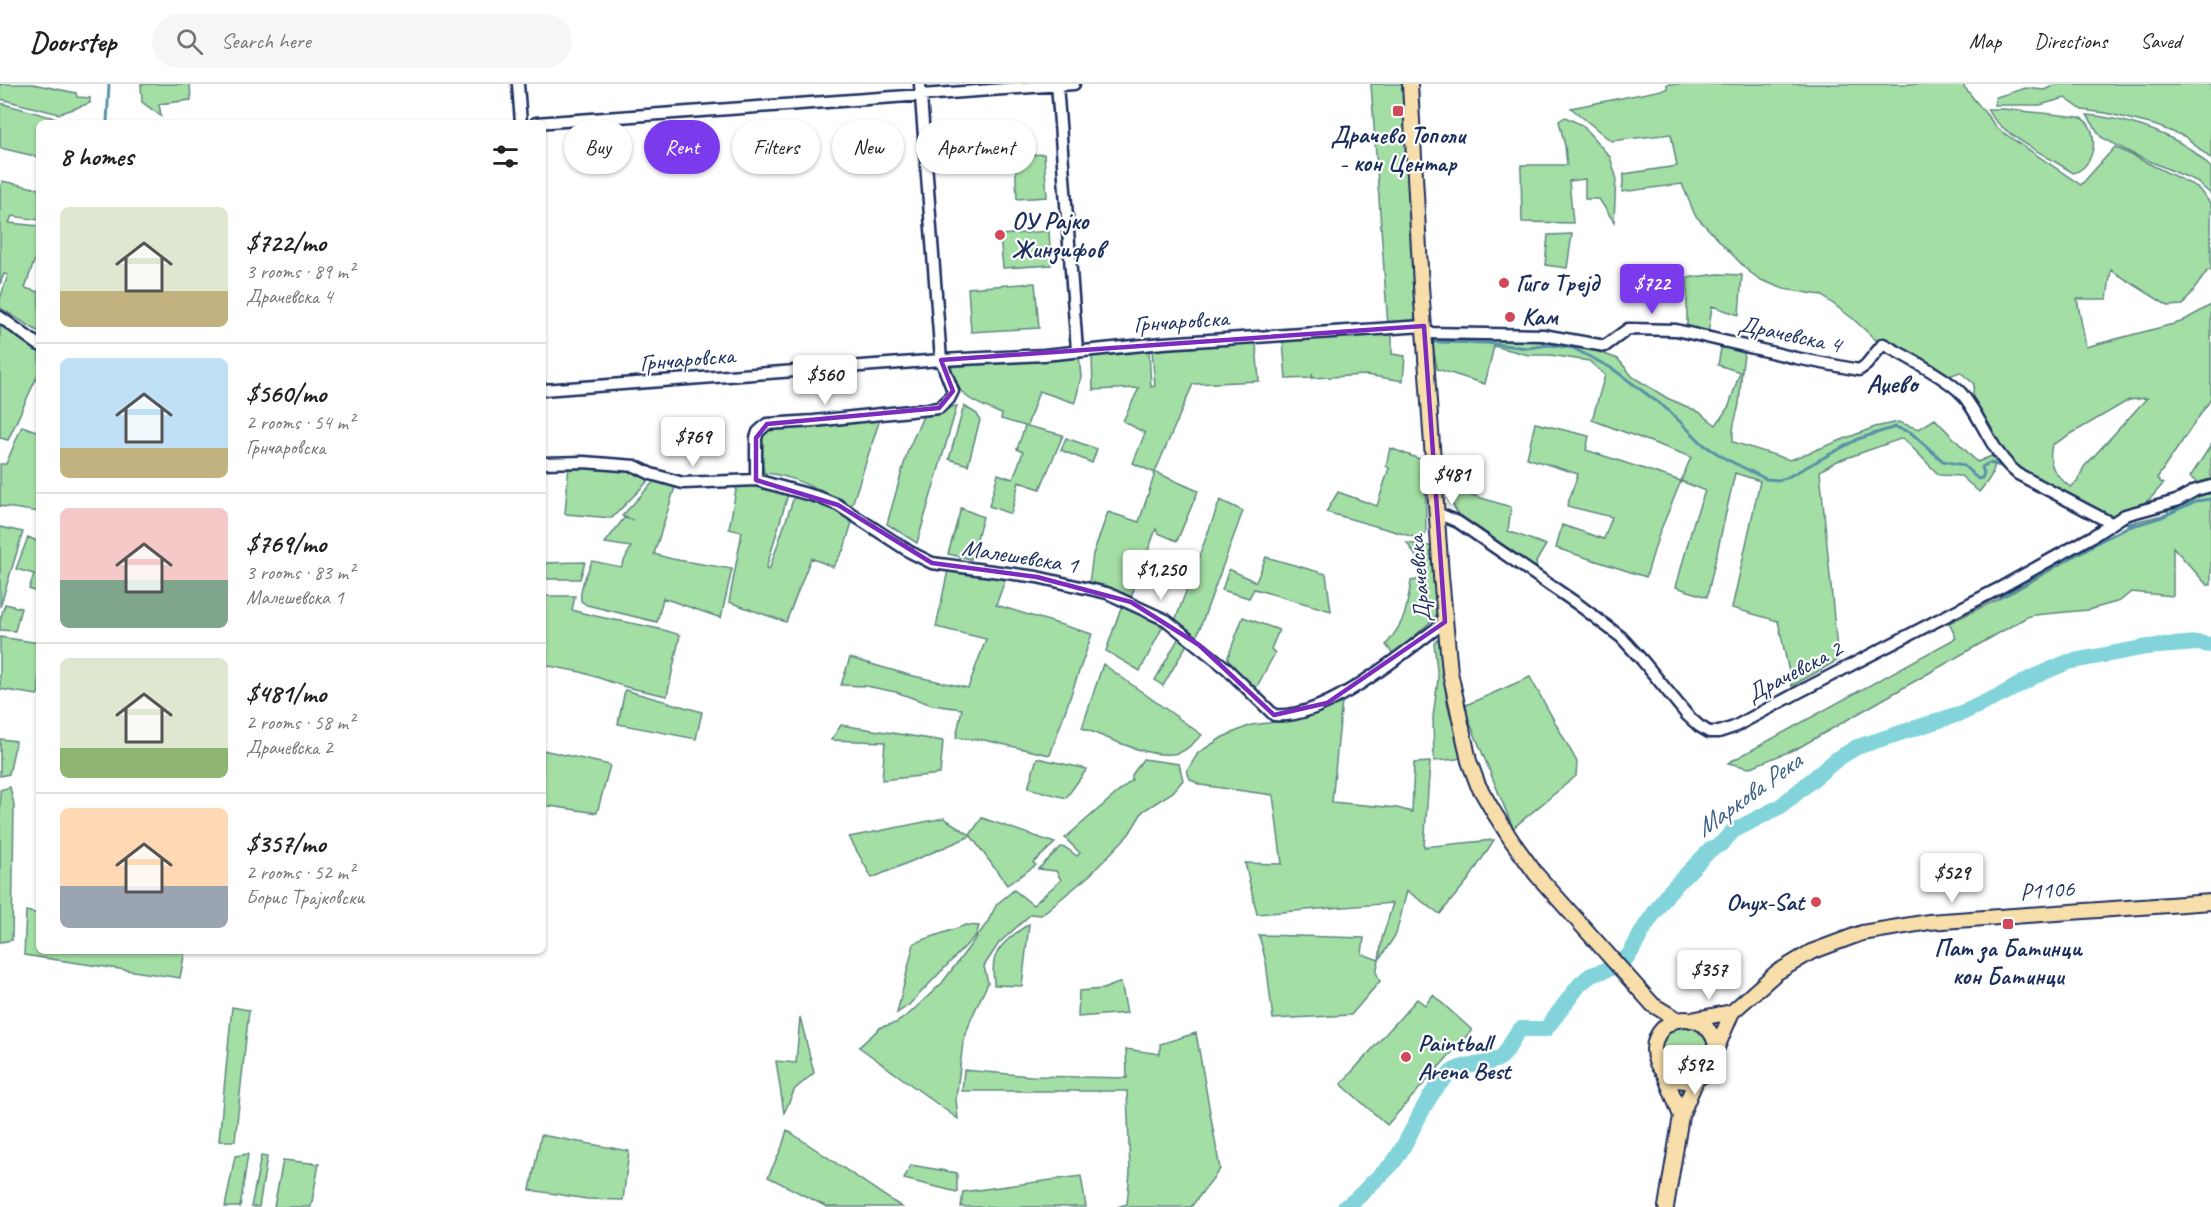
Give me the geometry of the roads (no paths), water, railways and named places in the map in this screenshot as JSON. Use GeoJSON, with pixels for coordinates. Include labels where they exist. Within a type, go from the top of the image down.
{"type":"FeatureCollection","features":[{"type":"Feature","properties":{"kind":"main road","name":"Драчевска"},"geometry":{"type":"LineString","coordinates":[[1410,84],[1424,330],[1445,622],[1450,672],[1461,727],[1478,785],[1512,841],[1536,874],[1653,1005],[1684,1020]]}},
{"type":"Feature","properties":{"kind":"main road","name":"P1106"},"geometry":{"type":"LineString","coordinates":[[1732,1012],[1776,973],[1791,963],[1829,944],[1886,928],[1929,922],[2211,902]]}},
{"type":"Feature","properties":{"kind":"main road","name":"Драчевска"},"geometry":{"type":"LineString","coordinates":[[1653,1005],[1660,1032]]}},
{"type":"Feature","properties":{"kind":"main road"},"geometry":{"type":"LineString","coordinates":[[1681,1116],[1665,1075],[1656,1062],[1654,1054],[1656,1039],[1668,1024],[1732,1012]]}},
{"type":"Feature","properties":{"kind":"main road"},"geometry":{"type":"LineString","coordinates":[[1666,1207],[1681,1116],[1696,1080],[1711,1068],[1732,1012]]}},
{"type":"Feature","properties":{"kind":"main road"},"geometry":{"type":"LineString","coordinates":[[1684,1020],[1702,1024],[1711,1032],[1716,1050]]}},
{"type":"Feature","properties":{"kind":"main road"},"geometry":{"type":"LineString","coordinates":[[1665,1075],[1683,1082],[1696,1080]]}},
{"type":"Feature","properties":{"kind":"street"},"geometry":{"type":"LineString","coordinates":[[518,84],[521,120]]}},
{"type":"Feature","properties":{"kind":"street"},"geometry":{"type":"LineString","coordinates":[[546,122],[920,89],[1074,84]]}},
{"type":"Feature","properties":{"kind":"street"},"geometry":{"type":"LineString","coordinates":[[1404,84],[1407,118],[1412,129]]}},
{"type":"Feature","properties":{"kind":"street"},"geometry":{"type":"LineString","coordinates":[[1057,85],[1077,350]]}},
{"type":"Feature","properties":{"kind":"street"},"geometry":{"type":"LineString","coordinates":[[756,480],[756,438],[764,426],[773,423],[939,408],[949,399],[952,391],[941,360],[920,89]]}},
{"type":"Feature","properties":{"kind":"street"},"geometry":{"type":"LineString","coordinates":[[0,317],[36,343]]}},
{"type":"Feature","properties":{"kind":"street","name":"Грнчаровска"},"geometry":{"type":"LineString","coordinates":[[546,390],[941,360],[1044,355],[1077,350],[1388,327],[1424,330]]}},
{"type":"Feature","properties":{"kind":"street","name":"Драчевска 4"},"geometry":{"type":"LineString","coordinates":[[1424,330],[1543,335],[1605,346],[1628,329],[1676,330],[1859,370],[1883,344],[1960,392],[1970,404],[2005,464],[2018,474],[2111,523]]}},
{"type":"Feature","properties":{"kind":"street","name":"Малешевска 1"},"geometry":{"type":"LineString","coordinates":[[546,463],[584,462],[635,466],[651,474],[683,483],[756,480],[818,497],[838,505],[910,552],[932,562],[1037,577],[1085,587],[1131,602],[1166,620],[1202,647],[1274,715],[1302,711],[1327,703],[1367,679],[1445,622]]}},
{"type":"Feature","properties":{"kind":"street","name":"Драчевска 2"},"geometry":{"type":"LineString","coordinates":[[1437,513],[1458,522],[1579,605],[1621,637],[1686,715],[1709,732],[1719,732],[1734,728],[1818,681],[1998,589],[2134,511],[2176,501],[2196,490],[2211,486]]}},
{"type":"Feature","properties":{"kind":"waterway"},"geometry":{"type":"LineString","coordinates":[[107,120],[109,84]]}},
{"type":"Feature","properties":{"kind":"waterway"},"geometry":{"type":"LineString","coordinates":[[1433,342],[1486,343],[1527,348],[1549,345],[1573,348],[1613,369],[1668,410],[1704,445],[1766,479],[1786,478],[1858,439],[1895,427],[1910,432],[1943,461],[1963,465],[1978,479],[1984,474],[1982,467],[1989,463],[2005,467]]}},
{"type":"Feature","properties":{"kind":"waterway"},"geometry":{"type":"LineString","coordinates":[[2000,597],[2129,527],[2162,517],[2196,501],[2211,499]]}},
{"type":"Feature","properties":{"kind":"waterway"},"geometry":{"type":"LineString","coordinates":[[2121,522],[2139,524]]}},
{"type":"Feature","properties":{"kind":"waterway","name":"Маркова Река"},"geometry":{"type":"LineString","coordinates":[[1345,1207],[1393,1163],[1431,1095],[1448,1075],[1460,1068],[1500,1058],[1521,1029],[1546,1029],[1580,984],[1591,975],[1624,961],[1668,893],[1711,849],[1721,844],[1733,831],[1781,806],[1837,759],[1857,747],[1962,713],[2068,662],[2147,647],[2197,643],[2211,645]]}},
{"type":"Feature","properties":{"kind":"place","name":"Драчево Тополи - кон Центар"},"geometry":{"type":"Point","coordinates":[1398,111]}},
{"type":"Feature","properties":{"kind":"place","name":"ОУ Рајко Жинзифов"},"geometry":{"type":"Point","coordinates":[1000,235]}},
{"type":"Feature","properties":{"kind":"place","name":"Гиго Трејд"},"geometry":{"type":"Point","coordinates":[1504,283]}},
{"type":"Feature","properties":{"kind":"place","name":"Кам"},"geometry":{"type":"Point","coordinates":[1510,317]}},
{"type":"Feature","properties":{"kind":"place","name":"Onyx-Sat"},"geometry":{"type":"Point","coordinates":[1816,902]}},
{"type":"Feature","properties":{"kind":"place","name":"Пат за Батинци кон Батинци"},"geometry":{"type":"Point","coordinates":[2008,924]}},
{"type":"Feature","properties":{"kind":"place","name":"Paintball Arena Best"},"geometry":{"type":"Point","coordinates":[1406,1057]}},
{"type":"Feature","properties":{"kind":"district","name":"Аџево"},"geometry":{"type":"Point","coordinates":[1892,383]}}]}
